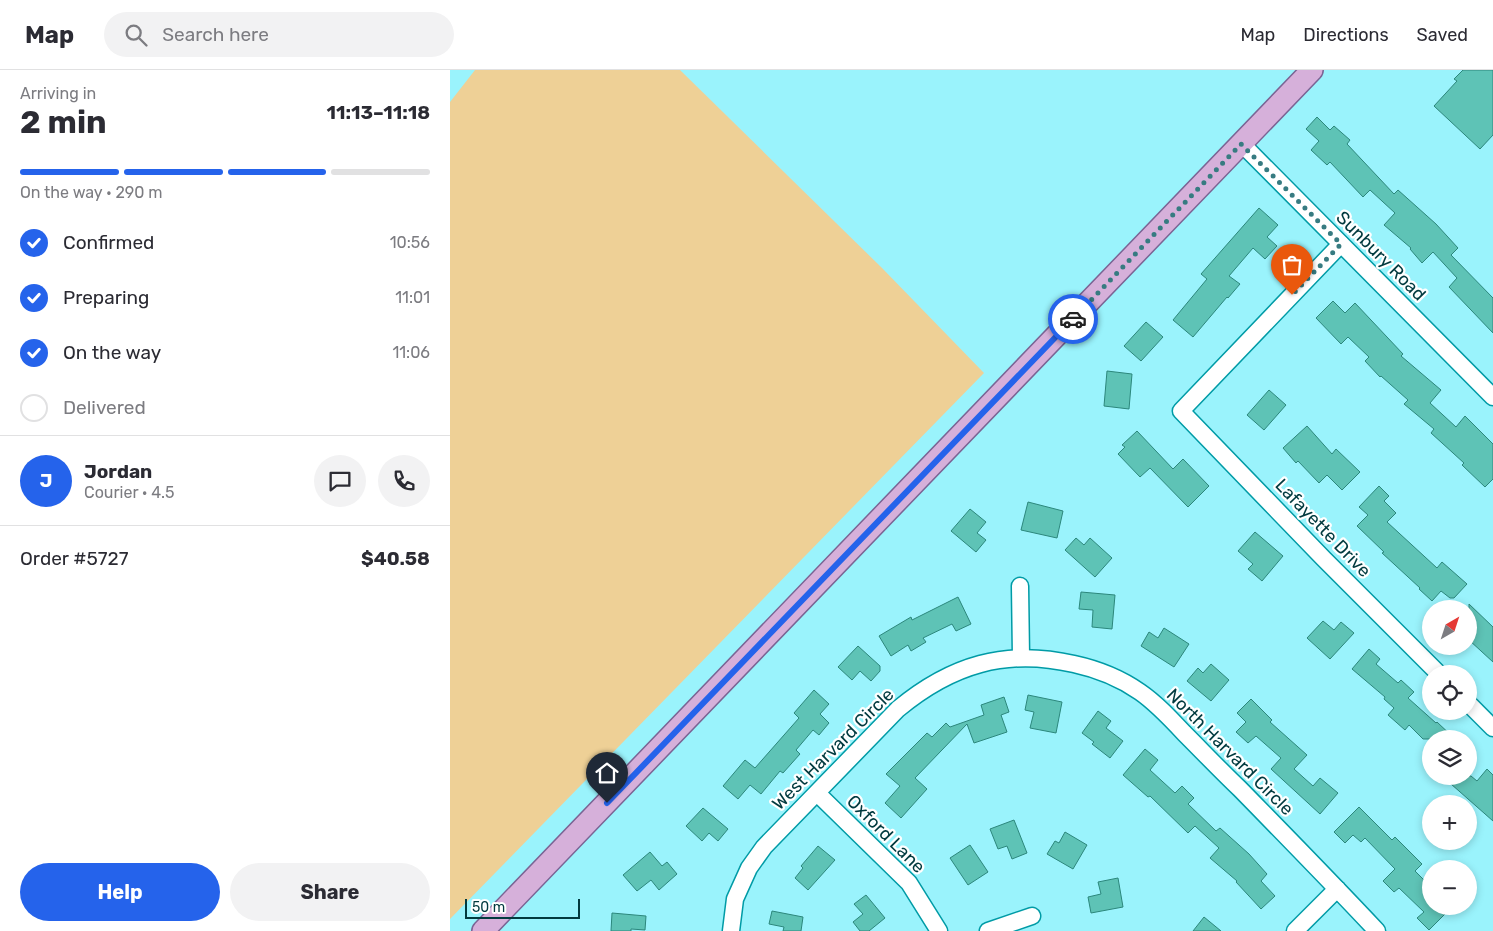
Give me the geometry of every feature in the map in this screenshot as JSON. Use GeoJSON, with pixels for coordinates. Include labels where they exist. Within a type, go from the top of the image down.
{"type":"FeatureCollection","features":[{"type":"Feature","properties":{"kind":"main road"},"geometry":{"type":"LineString","coordinates":[[483,931],[1312,70]]}},
{"type":"Feature","properties":{"kind":"street","name":"Sunbury Road"},"geometry":{"type":"LineString","coordinates":[[1241,144],[1493,397]]}},
{"type":"Feature","properties":{"kind":"street","name":"Lafayette Drive"},"geometry":{"type":"LineString","coordinates":[[1341,244],[1181,411],[1430,665]]}},
{"type":"Feature","properties":{"kind":"street"},"geometry":{"type":"LineString","coordinates":[[1020,586],[1021,657]]}},
{"type":"Feature","properties":{"kind":"street","name":"West Harvard Circle"},"geometry":{"type":"LineString","coordinates":[[731,931],[735,899],[749,868],[764,847],[898,708],[915,694],[942,678],[968,667],[993,660],[1021,657]]}},
{"type":"Feature","properties":{"kind":"street","name":"North Harvard Circle"},"geometry":{"type":"LineString","coordinates":[[1021,657],[1050,658],[1090,667],[1122,680],[1141,693],[1177,725],[1377,931]]}},
{"type":"Feature","properties":{"kind":"street"},"geometry":{"type":"LineString","coordinates":[[1477,712],[1493,728]]}},
{"type":"Feature","properties":{"kind":"street","name":"Oxford Lane"},"geometry":{"type":"LineString","coordinates":[[817,793],[909,883],[939,931]]}},
{"type":"Feature","properties":{"kind":"street"},"geometry":{"type":"LineString","coordinates":[[1295,931],[1337,889]]}},
{"type":"Feature","properties":{"kind":"street"},"geometry":{"type":"LineString","coordinates":[[988,931],[1032,916]]}},
{"type":"Feature","properties":{"kind":"shaded area"},"geometry":{"type":"Polygon","coordinates":[[[475,70],[680,70],[882,268],[984,373],[450,919],[450,102],[475,70]]]}},
{"type":"Feature","properties":{"kind":"building"},"geometry":{"type":"Polygon","coordinates":[[[1463,70],[1493,70],[1493,135],[1480,149],[1434,106],[1457,81],[1454,79],[1463,70]]]}},
{"type":"Feature","properties":{"kind":"building"},"geometry":{"type":"Polygon","coordinates":[[[1317,117],[1330,130],[1334,126],[1350,140],[1347,144],[1394,194],[1398,190],[1436,224],[1458,248],[1451,255],[1493,298],[1493,333],[1449,287],[1457,278],[1433,252],[1422,263],[1411,248],[1384,225],[1395,213],[1370,190],[1363,197],[1330,162],[1327,165],[1311,150],[1319,141],[1306,129],[1317,117]]]}},
{"type":"Feature","properties":{"kind":"building"},"geometry":{"type":"Polygon","coordinates":[[[1259,208],[1278,225],[1267,237],[1277,246],[1265,259],[1253,248],[1229,276],[1240,284],[1193,337],[1173,320],[1207,279],[1201,274],[1259,208]]]}},
{"type":"Feature","properties":{"kind":"building"},"geometry":{"type":"Polygon","coordinates":[[[1333,301],[1345,313],[1355,303],[1403,354],[1401,356],[1441,390],[1430,403],[1456,427],[1465,416],[1493,444],[1493,479],[1485,487],[1462,465],[1464,463],[1431,433],[1434,429],[1404,404],[1408,400],[1380,377],[1365,361],[1369,357],[1348,337],[1341,344],[1316,318],[1333,301]]]}},
{"type":"Feature","properties":{"kind":"building"},"geometry":{"type":"Polygon","coordinates":[[[1146,322],[1163,337],[1141,361],[1124,346],[1146,322]]]}},
{"type":"Feature","properties":{"kind":"building"},"geometry":{"type":"Polygon","coordinates":[[[1107,371],[1132,374],[1129,409],[1104,406],[1107,371]]]}},
{"type":"Feature","properties":{"kind":"building"},"geometry":{"type":"Polygon","coordinates":[[[1269,390],[1286,405],[1264,430],[1247,415],[1269,390]]]}},
{"type":"Feature","properties":{"kind":"building"},"geometry":{"type":"Polygon","coordinates":[[[1307,426],[1332,454],[1336,449],[1360,472],[1342,490],[1327,475],[1319,483],[1298,461],[1296,463],[1283,448],[1307,426]]]}},
{"type":"Feature","properties":{"kind":"building"},"geometry":{"type":"Polygon","coordinates":[[[1137,431],[1173,469],[1183,459],[1209,486],[1188,507],[1150,468],[1140,477],[1118,454],[1125,447],[1122,445],[1137,431]]]}},
{"type":"Feature","properties":{"kind":"building"},"geometry":{"type":"Polygon","coordinates":[[[1379,486],[1389,496],[1384,501],[1396,513],[1387,522],[1437,568],[1442,562],[1467,584],[1454,598],[1450,598],[1441,591],[1431,600],[1357,526],[1368,515],[1359,507],[1379,486]]]}},
{"type":"Feature","properties":{"kind":"building"},"geometry":{"type":"Polygon","coordinates":[[[1028,502],[1063,511],[1057,538],[1021,530],[1028,502]]]}},
{"type":"Feature","properties":{"kind":"building"},"geometry":{"type":"Polygon","coordinates":[[[970,509],[986,522],[977,533],[986,540],[976,552],[951,531],[970,509]]]}},
{"type":"Feature","properties":{"kind":"building"},"geometry":{"type":"Polygon","coordinates":[[[1255,532],[1283,556],[1262,581],[1248,569],[1253,564],[1238,551],[1255,532]]]}},
{"type":"Feature","properties":{"kind":"building"},"geometry":{"type":"Polygon","coordinates":[[[1076,538],[1084,545],[1090,538],[1112,558],[1095,577],[1065,550],[1076,538]]]}},
{"type":"Feature","properties":{"kind":"building"},"geometry":{"type":"Polygon","coordinates":[[[1081,592],[1115,595],[1112,629],[1092,627],[1093,610],[1079,609],[1081,592]]]}},
{"type":"Feature","properties":{"kind":"building"},"geometry":{"type":"Polygon","coordinates":[[[958,597],[971,624],[956,631],[952,624],[923,638],[926,642],[911,651],[908,645],[891,656],[879,636],[911,617],[912,620],[958,597]]]}},
{"type":"Feature","properties":{"kind":"building"},"geometry":{"type":"Polygon","coordinates":[[[1478,613],[1493,627],[1493,662],[1478,648],[1478,613]]]}},
{"type":"Feature","properties":{"kind":"building"},"geometry":{"type":"Polygon","coordinates":[[[1323,621],[1334,630],[1341,622],[1354,633],[1330,659],[1307,638],[1323,621]]]}},
{"type":"Feature","properties":{"kind":"building"},"geometry":{"type":"Polygon","coordinates":[[[1164,628],[1189,644],[1174,667],[1141,646],[1149,632],[1158,638],[1164,628]]]}},
{"type":"Feature","properties":{"kind":"building"},"geometry":{"type":"Polygon","coordinates":[[[858,646],[880,666],[880,671],[871,681],[860,671],[852,680],[838,667],[858,646]]]}},
{"type":"Feature","properties":{"kind":"building"},"geometry":{"type":"Polygon","coordinates":[[[1369,649],[1380,659],[1376,664],[1398,683],[1401,680],[1414,692],[1408,698],[1422,710],[1422,720],[1433,720],[1445,730],[1422,730],[1422,738],[1409,725],[1405,730],[1388,715],[1394,708],[1384,699],[1385,697],[1352,669],[1369,649]]]}},
{"type":"Feature","properties":{"kind":"building"},"geometry":{"type":"Polygon","coordinates":[[[1211,664],[1229,680],[1211,701],[1187,681],[1198,668],[1203,673],[1211,664]]]}},
{"type":"Feature","properties":{"kind":"building"},"geometry":{"type":"Polygon","coordinates":[[[814,690],[829,704],[820,714],[829,723],[819,735],[813,730],[796,750],[800,754],[783,773],[780,771],[761,794],[750,785],[738,799],[723,786],[745,760],[755,768],[799,718],[794,713],[814,690]]]}},
{"type":"Feature","properties":{"kind":"building"},"geometry":{"type":"Polygon","coordinates":[[[1028,695],[1062,702],[1056,733],[1030,728],[1034,712],[1025,710],[1028,695]]]}},
{"type":"Feature","properties":{"kind":"building"},"geometry":{"type":"Polygon","coordinates":[[[1004,697],[1009,712],[1001,715],[1007,732],[974,743],[967,724],[915,778],[927,789],[901,818],[885,803],[900,786],[886,774],[927,733],[932,737],[946,723],[950,727],[984,715],[981,705],[1004,697]]]}},
{"type":"Feature","properties":{"kind":"building"},"geometry":{"type":"Polygon","coordinates":[[[1251,699],[1272,720],[1270,722],[1307,755],[1294,769],[1313,786],[1320,778],[1338,793],[1320,814],[1271,769],[1281,758],[1256,736],[1248,743],[1236,732],[1246,722],[1237,713],[1251,699]]]}},
{"type":"Feature","properties":{"kind":"building"},"geometry":{"type":"Polygon","coordinates":[[[1098,711],[1111,721],[1106,728],[1123,741],[1110,758],[1092,744],[1094,742],[1082,733],[1098,711]]]}},
{"type":"Feature","properties":{"kind":"building"},"geometry":{"type":"Polygon","coordinates":[[[1145,749],[1158,760],[1150,770],[1175,793],[1182,786],[1194,798],[1188,804],[1216,831],[1220,828],[1249,854],[1267,874],[1261,881],[1275,896],[1261,909],[1237,881],[1210,858],[1219,848],[1195,826],[1188,833],[1150,796],[1148,797],[1123,775],[1145,749]]]}},
{"type":"Feature","properties":{"kind":"building"},"geometry":{"type":"Polygon","coordinates":[[[1487,769],[1493,775],[1493,821],[1477,807],[1477,795],[1463,795],[1452,785],[1477,785],[1477,781],[1487,769]]]}},
{"type":"Feature","properties":{"kind":"building"},"geometry":{"type":"Polygon","coordinates":[[[1359,807],[1392,840],[1395,837],[1422,864],[1415,871],[1422,878],[1422,910],[1399,888],[1394,892],[1383,881],[1395,869],[1365,838],[1361,842],[1353,835],[1345,843],[1334,832],[1359,807]]]}},
{"type":"Feature","properties":{"kind":"building"},"geometry":{"type":"Polygon","coordinates":[[[703,808],[728,829],[718,841],[709,833],[702,841],[686,826],[703,808]]]}},
{"type":"Feature","properties":{"kind":"building"},"geometry":{"type":"Polygon","coordinates":[[[1014,820],[1027,853],[1012,859],[1007,846],[998,849],[990,829],[1014,820]]]}},
{"type":"Feature","properties":{"kind":"building"},"geometry":{"type":"Polygon","coordinates":[[[1065,832],[1087,845],[1073,869],[1047,854],[1055,841],[1059,843],[1065,832]]]}},
{"type":"Feature","properties":{"kind":"building"},"geometry":{"type":"Polygon","coordinates":[[[970,845],[988,872],[968,885],[950,858],[970,845]]]}},
{"type":"Feature","properties":{"kind":"building"},"geometry":{"type":"Polygon","coordinates":[[[818,846],[835,860],[808,890],[795,878],[803,868],[801,866],[818,846]]]}},
{"type":"Feature","properties":{"kind":"building"},"geometry":{"type":"Polygon","coordinates":[[[650,852],[662,866],[667,862],[677,874],[659,890],[651,880],[637,891],[623,875],[650,852]]]}},
{"type":"Feature","properties":{"kind":"building"},"geometry":{"type":"Polygon","coordinates":[[[1118,878],[1123,907],[1091,913],[1088,897],[1101,894],[1098,882],[1118,878]]]}},
{"type":"Feature","properties":{"kind":"building"},"geometry":{"type":"Polygon","coordinates":[[[866,895],[885,918],[869,931],[860,931],[853,922],[863,914],[854,904],[866,895]]]}},
{"type":"Feature","properties":{"kind":"building"},"geometry":{"type":"Polygon","coordinates":[[[772,911],[803,917],[801,931],[783,931],[784,927],[769,924],[772,911]]]}},
{"type":"Feature","properties":{"kind":"building"},"geometry":{"type":"Polygon","coordinates":[[[612,913],[646,916],[645,930],[611,931],[612,913]]]}},
{"type":"Feature","properties":{"kind":"building"},"geometry":{"type":"Polygon","coordinates":[[[1422,914],[1444,915],[1429,930],[1417,918],[1422,914]]]}},
{"type":"Feature","properties":{"kind":"building"},"geometry":{"type":"Polygon","coordinates":[[[1204,917],[1221,931],[1193,931],[1204,917]]]}},
{"type":"Feature","properties":{"kind":"way so far"},"geometry":{"type":"LineString","coordinates":[[1073,319],[1241,144],[1341,244],[1292,295]]}},
{"type":"Feature","properties":{"kind":"route"},"geometry":{"type":"LineString","coordinates":[[607,803],[1073,319]]}}]}
